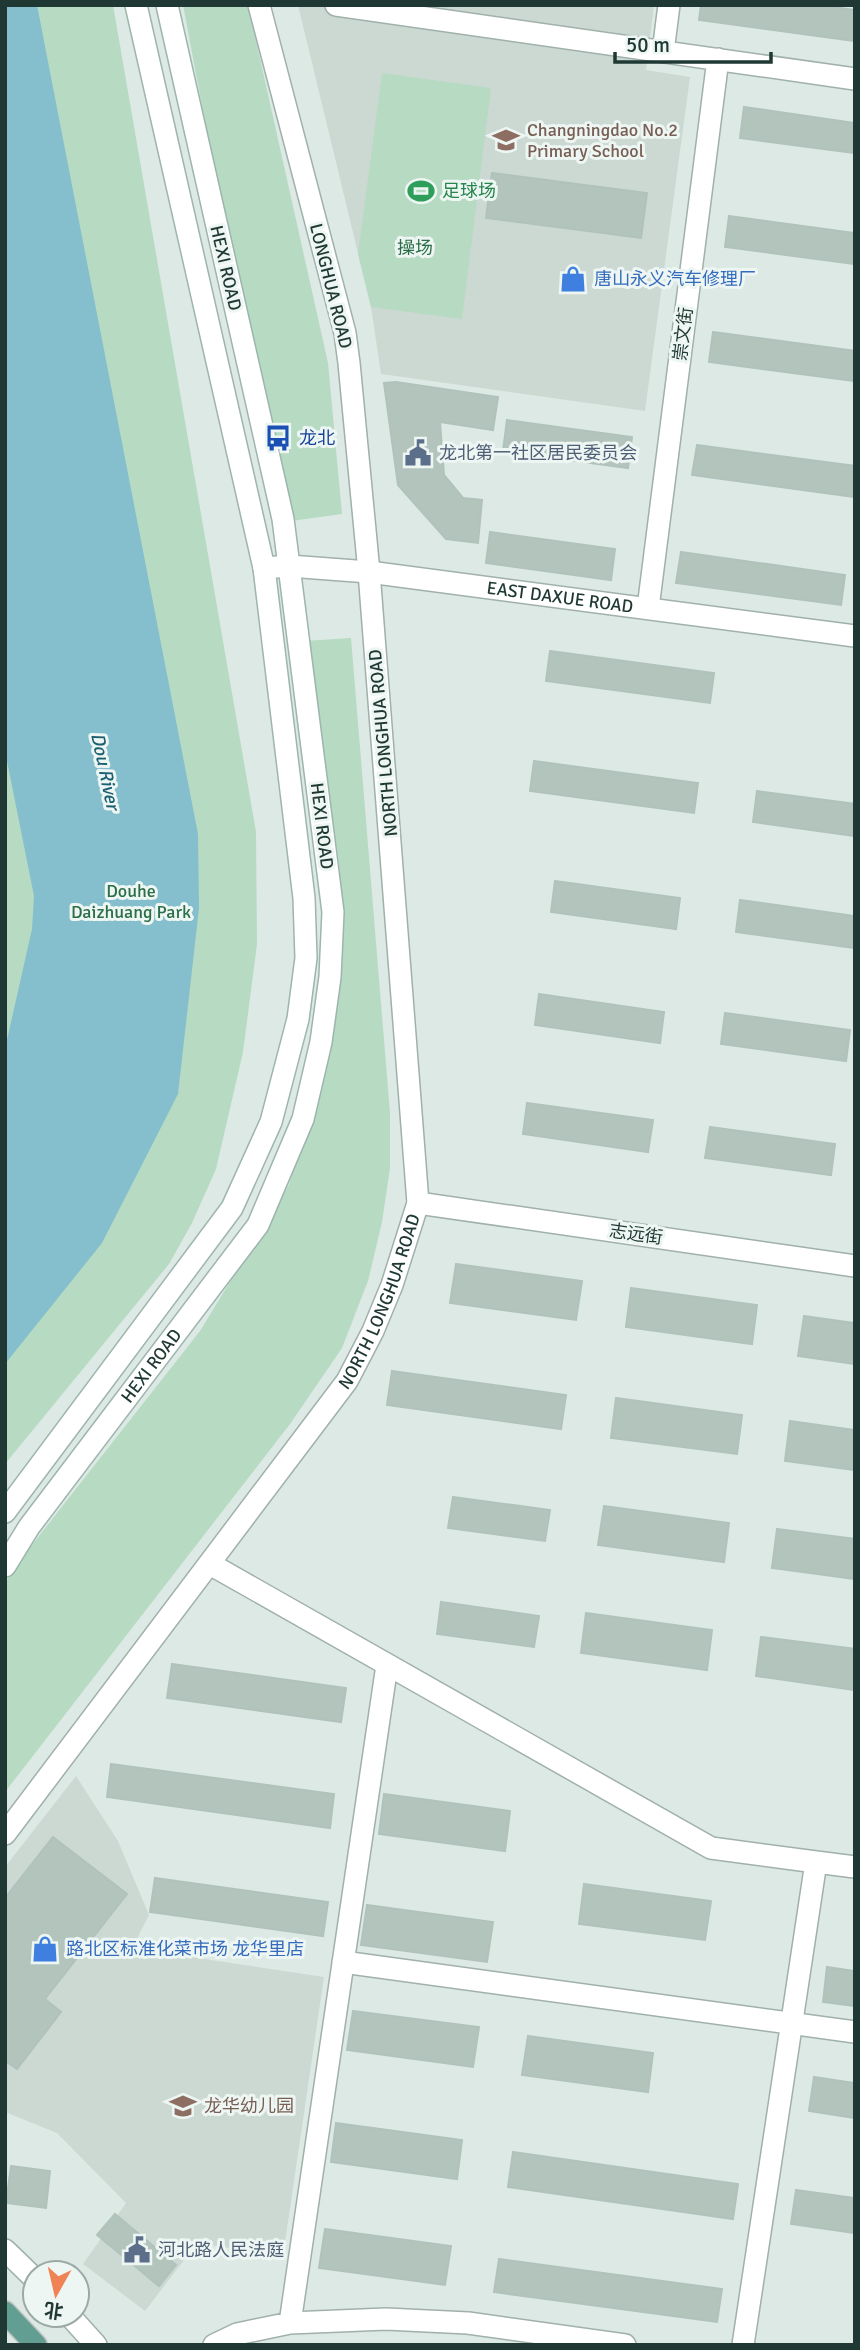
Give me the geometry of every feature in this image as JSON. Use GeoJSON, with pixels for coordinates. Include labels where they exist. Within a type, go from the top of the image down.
{"type":"FeatureCollection","features":[{"type":"Feature","properties":{"kind":"main road"},"geometry":{"type":"LineString","coordinates":[[5,2312],[36,2345]]}},
{"type":"Feature","properties":{"kind":"street","name":"HEXI ROAD"},"geometry":{"type":"LineString","coordinates":[[5,1512],[232,1209],[271,1122],[298,1019],[306,958],[304,898],[264,568],[136,5]]}},
{"type":"Feature","properties":{"kind":"street","name":"HEXI ROAD"},"geometry":{"type":"LineString","coordinates":[[5,1566],[29,1527],[258,1225],[303,1119],[325,1016],[330,978],[333,912],[283,519],[167,5]]}},
{"type":"Feature","properties":{"kind":"street","name":"LONGHUA ROAD"},"geometry":{"type":"LineString","coordinates":[[259,5],[345,334],[369,572]]}},
{"type":"Feature","properties":{"kind":"street"},"geometry":{"type":"LineString","coordinates":[[336,5],[855,79]]}},
{"type":"Feature","properties":{"kind":"street"},"geometry":{"type":"LineString","coordinates":[[663,52],[669,5]]}},
{"type":"Feature","properties":{"kind":"street","name":"崇文街"},"geometry":{"type":"LineString","coordinates":[[648,608],[718,60]]}},
{"type":"Feature","properties":{"kind":"street","name":"EAST DAXUE ROAD"},"geometry":{"type":"LineString","coordinates":[[264,568],[289,566],[369,572],[855,636]]}},
{"type":"Feature","properties":{"kind":"street","name":"NORTH LONGHUA ROAD"},"geometry":{"type":"LineString","coordinates":[[5,1834],[347,1381],[373,1331],[392,1285],[418,1203],[369,572]]}},
{"type":"Feature","properties":{"kind":"street","name":"志远街"},"geometry":{"type":"LineString","coordinates":[[418,1203],[855,1266]]}},
{"type":"Feature","properties":{"kind":"street"},"geometry":{"type":"LineString","coordinates":[[210,1564],[711,1848],[855,1867]]}},
{"type":"Feature","properties":{"kind":"street"},"geometry":{"type":"LineString","coordinates":[[290,2323],[387,1665]]}},
{"type":"Feature","properties":{"kind":"street"},"geometry":{"type":"LineString","coordinates":[[743,2345],[816,1862]]}},
{"type":"Feature","properties":{"kind":"street"},"geometry":{"type":"LineString","coordinates":[[343,1962],[855,2032]]}},
{"type":"Feature","properties":{"kind":"street"},"geometry":{"type":"LineString","coordinates":[[5,2250],[21,2265]]}},
{"type":"Feature","properties":{"kind":"street"},"geometry":{"type":"LineString","coordinates":[[214,2345],[237,2334],[290,2323],[386,2319],[468,2323],[625,2345]]}},
{"type":"Feature","properties":{"kind":"street"},"geometry":{"type":"LineString","coordinates":[[468,2323],[477,2345]]}},
{"type":"Feature","properties":{"kind":"street"},"geometry":{"type":"LineString","coordinates":[[82,2329],[96,2345]]}},
{"type":"Feature","properties":{"kind":"shaded area","name":"Changningdao No.2 Primary School"},"geometry":{"type":"Polygon","coordinates":[[[298,5],[654,5],[646,70],[690,77],[645,411],[381,374],[371,307],[298,5]]]}},
{"type":"Feature","properties":{"kind":"shaded area","name":"龙华幼儿园"},"geometry":{"type":"Polygon","coordinates":[[[76,1776],[118,1841],[149,1915],[132,1948],[324,1977],[283,2256],[197,2243],[145,2311],[91,2270],[91,2259],[87,2259],[126,2203],[57,2133],[5,2112],[5,1867],[76,1776]]]}},
{"type":"Feature","properties":{"kind":"green space","name":"Douhe Daizhuang Park"},"geometry":{"type":"Polygon","coordinates":[[[5,5],[113,5],[256,832],[257,944],[243,1052],[216,1169],[192,1223],[169,1264],[5,1464],[5,5]]]}},
{"type":"Feature","properties":{"kind":"green space"},"geometry":{"type":"Polygon","coordinates":[[[183,5],[248,5],[328,363],[342,514],[291,521],[279,514],[183,5]]]}},
{"type":"Feature","properties":{"kind":"green space","name":"操场"},"geometry":{"type":"Polygon","coordinates":[[[382,73],[491,88],[462,319],[371,307],[358,254],[382,73]]]}},
{"type":"Feature","properties":{"kind":"green space"},"geometry":{"type":"Polygon","coordinates":[[[351,638],[390,1113],[390,1168],[382,1222],[368,1281],[342,1348],[290,1424],[5,1792],[5,1583],[20,1560],[200,1331],[289,1185],[330,1044],[342,954],[339,862],[305,641],[351,638]]]}},
{"type":"Feature","properties":{"kind":"water","name":"Douhe Daizhuang Park"},"geometry":{"type":"Polygon","coordinates":[[[5,5],[37,5],[198,834],[199,908],[178,1094],[102,1243],[5,1364],[7,1040],[32,929],[34,896],[5,751],[5,5]]]}},
{"type":"Feature","properties":{"kind":"building"},"geometry":{"type":"Polygon","coordinates":[[[701,5],[821,5],[855,10],[855,41],[699,20],[701,5]]]}},
{"type":"Feature","properties":{"kind":"building"},"geometry":{"type":"Polygon","coordinates":[[[744,107],[855,123],[855,153],[740,138],[744,107]]]}},
{"type":"Feature","properties":{"kind":"building"},"geometry":{"type":"Polygon","coordinates":[[[492,173],[647,193],[641,238],[486,218],[492,173]]]}},
{"type":"Feature","properties":{"kind":"building"},"geometry":{"type":"Polygon","coordinates":[[[729,216],[855,233],[855,264],[725,247],[729,216]]]}},
{"type":"Feature","properties":{"kind":"building"},"geometry":{"type":"Polygon","coordinates":[[[713,332],[855,351],[855,381],[709,362],[713,332]]]}},
{"type":"Feature","properties":{"kind":"building","name":"龙北第一社区居民委员会"},"geometry":{"type":"Polygon","coordinates":[[[396,382],[498,397],[493,430],[440,422],[444,475],[463,498],[482,500],[478,543],[446,539],[398,485],[384,383],[396,382]]]}},
{"type":"Feature","properties":{"kind":"building"},"geometry":{"type":"Polygon","coordinates":[[[507,420],[632,437],[628,468],[503,451],[507,420]]]}},
{"type":"Feature","properties":{"kind":"building"},"geometry":{"type":"Polygon","coordinates":[[[697,445],[855,466],[855,497],[692,475],[697,445]]]}},
{"type":"Feature","properties":{"kind":"building"},"geometry":{"type":"Polygon","coordinates":[[[490,532],[615,549],[611,580],[486,563],[490,532]]]}},
{"type":"Feature","properties":{"kind":"building"},"geometry":{"type":"Polygon","coordinates":[[[681,552],[845,575],[841,605],[676,583],[681,552]]]}},
{"type":"Feature","properties":{"kind":"building"},"geometry":{"type":"Polygon","coordinates":[[[550,651],[714,673],[710,703],[546,681],[550,651]]]}},
{"type":"Feature","properties":{"kind":"building"},"geometry":{"type":"Polygon","coordinates":[[[534,761],[698,783],[694,813],[530,791],[534,761]]]}},
{"type":"Feature","properties":{"kind":"building"},"geometry":{"type":"Polygon","coordinates":[[[757,791],[855,804],[855,836],[753,822],[757,791]]]}},
{"type":"Feature","properties":{"kind":"building"},"geometry":{"type":"Polygon","coordinates":[[[555,881],[680,898],[676,929],[551,912],[555,881]]]}},
{"type":"Feature","properties":{"kind":"building"},"geometry":{"type":"Polygon","coordinates":[[[740,900],[855,916],[855,948],[736,932],[740,900]]]}},
{"type":"Feature","properties":{"kind":"building"},"geometry":{"type":"Polygon","coordinates":[[[539,994],[664,1012],[660,1043],[535,1025],[539,994]]]}},
{"type":"Feature","properties":{"kind":"building"},"geometry":{"type":"Polygon","coordinates":[[[725,1013],[850,1030],[846,1061],[721,1044],[725,1013]]]}},
{"type":"Feature","properties":{"kind":"building"},"geometry":{"type":"Polygon","coordinates":[[[527,1103],[653,1120],[648,1152],[523,1134],[527,1103]]]}},
{"type":"Feature","properties":{"kind":"building"},"geometry":{"type":"Polygon","coordinates":[[[710,1127],[835,1144],[831,1175],[705,1158],[710,1127]]]}},
{"type":"Feature","properties":{"kind":"building"},"geometry":{"type":"Polygon","coordinates":[[[456,1264],[582,1281],[576,1320],[450,1303],[456,1264]]]}},
{"type":"Feature","properties":{"kind":"building"},"geometry":{"type":"Polygon","coordinates":[[[631,1288],[757,1305],[752,1344],[626,1327],[631,1288]]]}},
{"type":"Feature","properties":{"kind":"building"},"geometry":{"type":"Polygon","coordinates":[[[804,1316],[855,1323],[855,1364],[798,1356],[804,1316]]]}},
{"type":"Feature","properties":{"kind":"building"},"geometry":{"type":"Polygon","coordinates":[[[392,1371],[566,1395],[561,1429],[387,1405],[392,1371]]]}},
{"type":"Feature","properties":{"kind":"building"},"geometry":{"type":"Polygon","coordinates":[[[616,1398],[742,1415],[737,1454],[611,1438],[616,1398]]]}},
{"type":"Feature","properties":{"kind":"building"},"geometry":{"type":"Polygon","coordinates":[[[790,1421],[855,1430],[855,1470],[785,1461],[790,1421]]]}},
{"type":"Feature","properties":{"kind":"building"},"geometry":{"type":"Polygon","coordinates":[[[453,1497],[550,1510],[545,1541],[448,1528],[453,1497]]]}},
{"type":"Feature","properties":{"kind":"building"},"geometry":{"type":"Polygon","coordinates":[[[604,1506],[729,1523],[724,1562],[598,1545],[604,1506]]]}},
{"type":"Feature","properties":{"kind":"building"},"geometry":{"type":"Polygon","coordinates":[[[777,1529],[855,1539],[855,1579],[772,1568],[777,1529]]]}},
{"type":"Feature","properties":{"kind":"building"},"geometry":{"type":"Polygon","coordinates":[[[441,1602],[539,1616],[534,1647],[437,1634],[441,1602]]]}},
{"type":"Feature","properties":{"kind":"building"},"geometry":{"type":"Polygon","coordinates":[[[586,1613],[712,1630],[707,1670],[581,1653],[586,1613]]]}},
{"type":"Feature","properties":{"kind":"building"},"geometry":{"type":"Polygon","coordinates":[[[761,1637],[855,1649],[855,1690],[756,1676],[761,1637]]]}},
{"type":"Feature","properties":{"kind":"building"},"geometry":{"type":"Polygon","coordinates":[[[172,1664],[346,1688],[341,1722],[167,1698],[172,1664]]]}},
{"type":"Feature","properties":{"kind":"building"},"geometry":{"type":"Polygon","coordinates":[[[111,1764],[334,1794],[330,1828],[107,1797],[111,1764]]]}},
{"type":"Feature","properties":{"kind":"building"},"geometry":{"type":"Polygon","coordinates":[[[384,1794],[510,1811],[505,1851],[379,1834],[384,1794]]]}},
{"type":"Feature","properties":{"kind":"building","name":"路北区标准化菜市场 龙华里店"},"geometry":{"type":"Polygon","coordinates":[[[53,1837],[127,1894],[45,1999],[61,2012],[17,2069],[5,2061],[5,1898],[53,1837]]]}},
{"type":"Feature","properties":{"kind":"building"},"geometry":{"type":"Polygon","coordinates":[[[155,1878],[328,1902],[323,1936],[150,1912],[155,1878]]]}},
{"type":"Feature","properties":{"kind":"building"},"geometry":{"type":"Polygon","coordinates":[[[584,1884],[711,1901],[705,1940],[579,1924],[584,1884]]]}},
{"type":"Feature","properties":{"kind":"building"},"geometry":{"type":"Polygon","coordinates":[[[367,1905],[493,1922],[487,1962],[361,1945],[367,1905]]]}},
{"type":"Feature","properties":{"kind":"building"},"geometry":{"type":"Polygon","coordinates":[[[827,1967],[855,1971],[855,2006],[823,2002],[827,1967]]]}},
{"type":"Feature","properties":{"kind":"building"},"geometry":{"type":"Polygon","coordinates":[[[353,2011],[479,2027],[473,2067],[347,2050],[353,2011]]]}},
{"type":"Feature","properties":{"kind":"building"},"geometry":{"type":"Polygon","coordinates":[[[528,2036],[653,2053],[648,2092],[522,2075],[528,2036]]]}},
{"type":"Feature","properties":{"kind":"building"},"geometry":{"type":"Polygon","coordinates":[[[814,2077],[855,2083],[855,2118],[809,2111],[814,2077]]]}},
{"type":"Feature","properties":{"kind":"building"},"geometry":{"type":"Polygon","coordinates":[[[336,2123],[462,2140],[457,2179],[331,2162],[336,2123]]]}},
{"type":"Feature","properties":{"kind":"building"},"geometry":{"type":"Polygon","coordinates":[[[513,2152],[738,2184],[733,2219],[508,2187],[513,2152]]]}},
{"type":"Feature","properties":{"kind":"building"},"geometry":{"type":"Polygon","coordinates":[[[11,2166],[50,2171],[46,2208],[6,2203],[11,2166]]]}},
{"type":"Feature","properties":{"kind":"building"},"geometry":{"type":"Polygon","coordinates":[[[796,2190],[855,2198],[855,2233],[791,2224],[796,2190]]]}},
{"type":"Feature","properties":{"kind":"building","name":"河北路人民法庭"},"geometry":{"type":"Polygon","coordinates":[[[115,2214],[176,2265],[159,2286],[97,2235],[115,2214]]]}},
{"type":"Feature","properties":{"kind":"building"},"geometry":{"type":"Polygon","coordinates":[[[325,2229],[451,2246],[445,2285],[319,2268],[325,2229]]]}},
{"type":"Feature","properties":{"kind":"building"},"geometry":{"type":"Polygon","coordinates":[[[499,2259],[722,2289],[717,2322],[494,2292],[499,2259]]]}},
{"type":"Feature","properties":{"kind":"place","name":"Changningdao No.2 Primary School"},"geometry":{"type":"Point","coordinates":[506,140]}},
{"type":"Feature","properties":{"kind":"place","name":"足球场"},"geometry":{"type":"Point","coordinates":[421,191]}},
{"type":"Feature","properties":{"kind":"place","name":"唐山永义汽车修理厂"},"geometry":{"type":"Point","coordinates":[573,279]}},
{"type":"Feature","properties":{"kind":"place","name":"龙北"},"geometry":{"type":"Point","coordinates":[278,438]}},
{"type":"Feature","properties":{"kind":"place","name":"龙北第一社区居民委员会"},"geometry":{"type":"Point","coordinates":[418,453]}},
{"type":"Feature","properties":{"kind":"place","name":"路北区标准化菜市场 龙华里店"},"geometry":{"type":"Point","coordinates":[45,1949]}},
{"type":"Feature","properties":{"kind":"place","name":"龙华幼儿园"},"geometry":{"type":"Point","coordinates":[183,2106]}},
{"type":"Feature","properties":{"kind":"place","name":"河北路人民法庭"},"geometry":{"type":"Point","coordinates":[137,2250]}},
{"type":"Feature","properties":{"kind":"water label","name":"Dou River"},"geometry":{"type":"Point","coordinates":[106,771]}}]}
